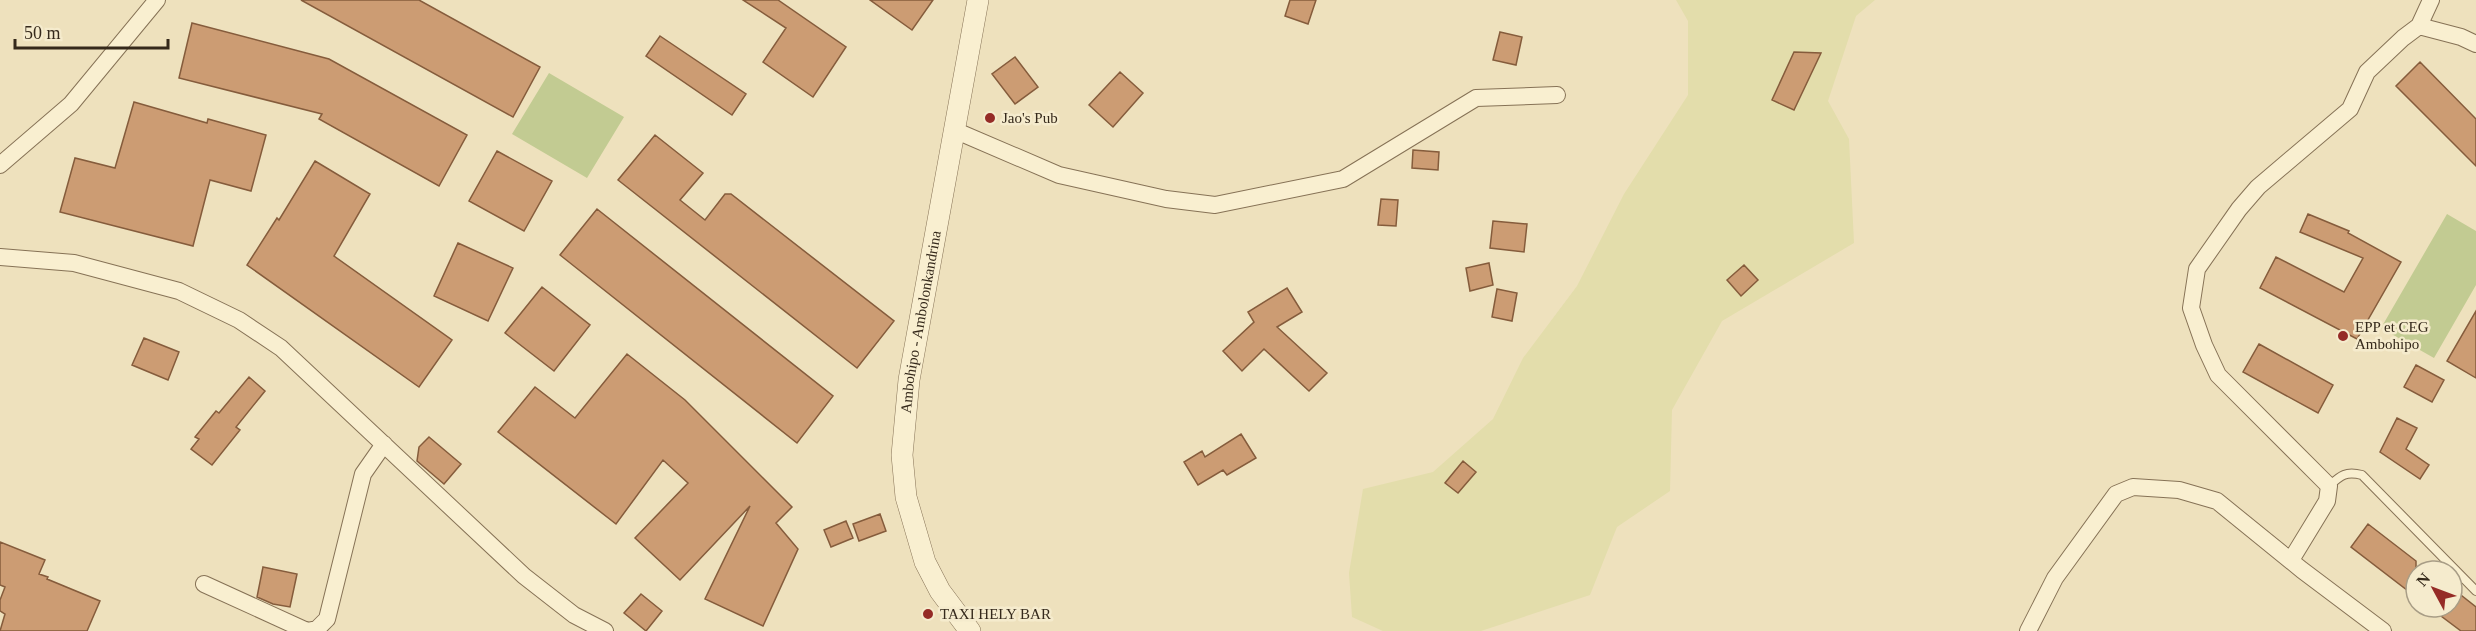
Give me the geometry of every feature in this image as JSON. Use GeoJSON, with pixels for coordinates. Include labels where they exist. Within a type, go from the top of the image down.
{"type":"FeatureCollection","features":[{"type":"Feature","properties":{"kind":"street"},"geometry":{"type":"LineString","coordinates":[[0,165],[71,104],[157,0]]}},
{"type":"Feature","properties":{"kind":"street","name":"Ambohipo - Ambolonkandrina"},"geometry":{"type":"LineString","coordinates":[[970,631],[940,591],[925,562],[906,497],[902,455],[909,380],[978,0]]}},
{"type":"Feature","properties":{"kind":"street"},"geometry":{"type":"LineString","coordinates":[[2291,560],[2327,501],[2329,486],[2218,375],[2191,308],[2197,269],[2239,209],[2258,187],[2350,109],[2367,72],[2419,26],[2431,0]]}},
{"type":"Feature","properties":{"kind":"street"},"geometry":{"type":"LineString","coordinates":[[2419,26],[2461,37],[2476,44]]}},
{"type":"Feature","properties":{"kind":"street"},"geometry":{"type":"LineString","coordinates":[[954,130],[1059,175],[1166,199],[1215,205],[1343,179],[1476,98],[1557,95]]}},
{"type":"Feature","properties":{"kind":"street"},"geometry":{"type":"LineString","coordinates":[[0,257],[74,263],[179,291],[239,320],[281,348],[524,576],[574,615],[605,631]]}},
{"type":"Feature","properties":{"kind":"street"},"geometry":{"type":"LineString","coordinates":[[204,584],[307,631],[317,629],[327,619],[363,474],[384,444]]}},
{"type":"Feature","properties":{"kind":"street"},"geometry":{"type":"LineString","coordinates":[[2028,631],[2055,578],[2116,494],[2133,487],[2179,490],[2217,501],[2383,631]]}},
{"type":"Feature","properties":{"kind":"lane"},"geometry":{"type":"LineString","coordinates":[[2329,486],[2342,474],[2351,472],[2362,475],[2476,591]]}},
{"type":"Feature","properties":{"kind":"shaded area"},"geometry":{"type":"Polygon","coordinates":[[[1676,0],[1875,0],[1856,16],[1828,101],[1849,139],[1854,243],[1722,321],[1672,410],[1670,491],[1617,527],[1590,595],[1481,631],[1383,631],[1352,617],[1349,573],[1363,489],[1433,472],[1493,419],[1523,358],[1577,286],[1624,194],[1688,95],[1688,21],[1676,0]]]}},
{"type":"Feature","properties":{"kind":"green space"},"geometry":{"type":"Polygon","coordinates":[[[549,73],[624,117],[587,178],[512,134],[549,73]]]}},
{"type":"Feature","properties":{"kind":"green space"},"geometry":{"type":"Polygon","coordinates":[[[2447,214],[2476,231],[2476,285],[2434,358],[2381,328],[2447,214]]]}},
{"type":"Feature","properties":{"kind":"building"},"geometry":{"type":"Polygon","coordinates":[[[301,0],[419,0],[540,67],[513,117],[301,0]]]}},
{"type":"Feature","properties":{"kind":"building"},"geometry":{"type":"Polygon","coordinates":[[[743,0],[778,0],[846,47],[813,97],[763,62],[786,28],[743,0]]]}},
{"type":"Feature","properties":{"kind":"building"},"geometry":{"type":"Polygon","coordinates":[[[870,0],[933,0],[912,30],[870,0]]]}},
{"type":"Feature","properties":{"kind":"building"},"geometry":{"type":"Polygon","coordinates":[[[1290,0],[1316,0],[1308,24],[1285,16],[1290,0]]]}},
{"type":"Feature","properties":{"kind":"building"},"geometry":{"type":"Polygon","coordinates":[[[192,23],[329,59],[467,135],[439,186],[319,119],[322,114],[179,78],[192,23]]]}},
{"type":"Feature","properties":{"kind":"building"},"geometry":{"type":"Polygon","coordinates":[[[1500,32],[1522,37],[1516,65],[1493,60],[1500,32]]]}},
{"type":"Feature","properties":{"kind":"building"},"geometry":{"type":"Polygon","coordinates":[[[660,36],[746,94],[732,115],[646,56],[660,36]]]}},
{"type":"Feature","properties":{"kind":"building"},"geometry":{"type":"Polygon","coordinates":[[[1794,52],[1821,53],[1794,110],[1772,100],[1794,52]]]}},
{"type":"Feature","properties":{"kind":"building"},"geometry":{"type":"Polygon","coordinates":[[[1015,57],[1038,87],[1015,104],[992,74],[1015,57]]]}},
{"type":"Feature","properties":{"kind":"building"},"geometry":{"type":"Polygon","coordinates":[[[2420,62],[2476,119],[2476,166],[2396,86],[2420,62]]]}},
{"type":"Feature","properties":{"kind":"building"},"geometry":{"type":"Polygon","coordinates":[[[1120,72],[1143,93],[1113,127],[1089,105],[1120,72]]]}},
{"type":"Feature","properties":{"kind":"building"},"geometry":{"type":"Polygon","coordinates":[[[134,102],[207,123],[208,119],[266,135],[251,191],[210,180],[193,246],[60,212],[75,158],[115,168],[134,102]]]}},
{"type":"Feature","properties":{"kind":"building"},"geometry":{"type":"Polygon","coordinates":[[[655,135],[703,173],[680,200],[705,220],[725,194],[731,194],[894,321],[857,368],[618,180],[655,135]]]}},
{"type":"Feature","properties":{"kind":"building"},"geometry":{"type":"Polygon","coordinates":[[[1413,150],[1439,152],[1438,170],[1412,168],[1413,150]]]}},
{"type":"Feature","properties":{"kind":"building"},"geometry":{"type":"Polygon","coordinates":[[[497,151],[552,181],[524,231],[469,201],[497,151]]]}},
{"type":"Feature","properties":{"kind":"building"},"geometry":{"type":"Polygon","coordinates":[[[315,161],[370,194],[334,256],[452,340],[419,387],[247,265],[277,218],[279,220],[315,161]]]}},
{"type":"Feature","properties":{"kind":"building"},"geometry":{"type":"Polygon","coordinates":[[[1381,199],[1398,200],[1396,226],[1378,225],[1381,199]]]}},
{"type":"Feature","properties":{"kind":"building"},"geometry":{"type":"Polygon","coordinates":[[[597,209],[833,396],[797,443],[560,255],[597,209]]]}},
{"type":"Feature","properties":{"kind":"building"},"geometry":{"type":"Polygon","coordinates":[[[2308,214],[2349,231],[2348,233],[2401,262],[2357,339],[2260,288],[2276,257],[2344,292],[2363,258],[2300,232],[2308,214]]]}},
{"type":"Feature","properties":{"kind":"building"},"geometry":{"type":"Polygon","coordinates":[[[1493,221],[1527,224],[1524,252],[1490,248],[1493,221]]]}},
{"type":"Feature","properties":{"kind":"building"},"geometry":{"type":"Polygon","coordinates":[[[458,243],[513,268],[488,321],[434,296],[458,243]]]}},
{"type":"Feature","properties":{"kind":"building"},"geometry":{"type":"Polygon","coordinates":[[[1489,263],[1493,285],[1470,291],[1466,268],[1489,263]]]}},
{"type":"Feature","properties":{"kind":"building"},"geometry":{"type":"Polygon","coordinates":[[[1744,265],[1758,280],[1741,296],[1727,280],[1744,265]]]}},
{"type":"Feature","properties":{"kind":"building"},"geometry":{"type":"Polygon","coordinates":[[[542,287],[590,325],[554,371],[505,333],[542,287]]]}},
{"type":"Feature","properties":{"kind":"building"},"geometry":{"type":"Polygon","coordinates":[[[1287,288],[1302,312],[1277,327],[1327,373],[1309,391],[1264,349],[1242,371],[1223,351],[1254,322],[1248,312],[1287,288]]]}},
{"type":"Feature","properties":{"kind":"building"},"geometry":{"type":"Polygon","coordinates":[[[1497,289],[1517,293],[1512,321],[1492,317],[1497,289]]]}},
{"type":"Feature","properties":{"kind":"building"},"geometry":{"type":"Polygon","coordinates":[[[2476,311],[2476,378],[2447,361],[2476,311]]]}},
{"type":"Feature","properties":{"kind":"building"},"geometry":{"type":"Polygon","coordinates":[[[144,338],[179,352],[168,380],[132,365],[144,338]]]}},
{"type":"Feature","properties":{"kind":"building"},"geometry":{"type":"Polygon","coordinates":[[[2259,344],[2333,385],[2318,413],[2243,372],[2259,344]]]}},
{"type":"Feature","properties":{"kind":"building"},"geometry":{"type":"Polygon","coordinates":[[[627,354],[685,400],[792,507],[776,523],[798,549],[763,626],[705,599],[750,506],[680,580],[635,538],[688,483],[663,460],[616,524],[498,432],[535,387],[575,418],[627,354]]]}},
{"type":"Feature","properties":{"kind":"building"},"geometry":{"type":"Polygon","coordinates":[[[2416,365],[2444,380],[2432,402],[2404,387],[2416,365]]]}},
{"type":"Feature","properties":{"kind":"building"},"geometry":{"type":"Polygon","coordinates":[[[249,377],[265,391],[236,427],[240,430],[212,465],[191,449],[199,439],[195,437],[249,377]]]}},
{"type":"Feature","properties":{"kind":"building"},"geometry":{"type":"Polygon","coordinates":[[[2397,418],[2417,428],[2406,449],[2429,465],[2420,479],[2380,452],[2397,418]]]}},
{"type":"Feature","properties":{"kind":"building"},"geometry":{"type":"Polygon","coordinates":[[[1241,434],[1256,458],[1227,475],[1223,470],[1198,485],[1184,462],[1202,451],[1205,457],[1241,434]]]}},
{"type":"Feature","properties":{"kind":"building"},"geometry":{"type":"Polygon","coordinates":[[[429,437],[461,464],[444,484],[417,461],[419,447],[429,437]]]}},
{"type":"Feature","properties":{"kind":"building"},"geometry":{"type":"Polygon","coordinates":[[[1463,461],[1476,472],[1458,493],[1445,483],[1463,461]]]}},
{"type":"Feature","properties":{"kind":"building"},"geometry":{"type":"Polygon","coordinates":[[[880,514],[886,531],[859,541],[853,524],[880,514]]]}},
{"type":"Feature","properties":{"kind":"building"},"geometry":{"type":"Polygon","coordinates":[[[846,521],[853,538],[831,547],[824,530],[846,521]]]}},
{"type":"Feature","properties":{"kind":"building"},"geometry":{"type":"Polygon","coordinates":[[[2368,524],[2413,559],[2404,559],[2404,588],[2351,547],[2368,524]]]}},
{"type":"Feature","properties":{"kind":"building"},"geometry":{"type":"Polygon","coordinates":[[[0,542],[45,560],[39,574],[48,577],[47,579],[100,601],[87,631],[0,631],[5,614],[0,611],[0,600],[5,587],[0,585],[0,542]]]}},
{"type":"Feature","properties":{"kind":"building"},"geometry":{"type":"Polygon","coordinates":[[[263,567],[297,574],[290,607],[273,604],[257,597],[263,567]]]}},
{"type":"Feature","properties":{"kind":"building"},"geometry":{"type":"Polygon","coordinates":[[[641,594],[662,611],[646,631],[624,613],[641,594]]]}},
{"type":"Feature","properties":{"kind":"building"},"geometry":{"type":"Polygon","coordinates":[[[2464,598],[2476,607],[2476,631],[2461,631],[2445,619],[2464,619],[2464,598]]]}},
{"type":"Feature","properties":{"kind":"place","name":"Jao's Pub"},"geometry":{"type":"Point","coordinates":[990,118]}},
{"type":"Feature","properties":{"kind":"place","name":"EPP et CEG Ambohipo"},"geometry":{"type":"Point","coordinates":[2343,336]}},
{"type":"Feature","properties":{"kind":"place","name":"TAXI HELY BAR"},"geometry":{"type":"Point","coordinates":[928,614]}}]}
